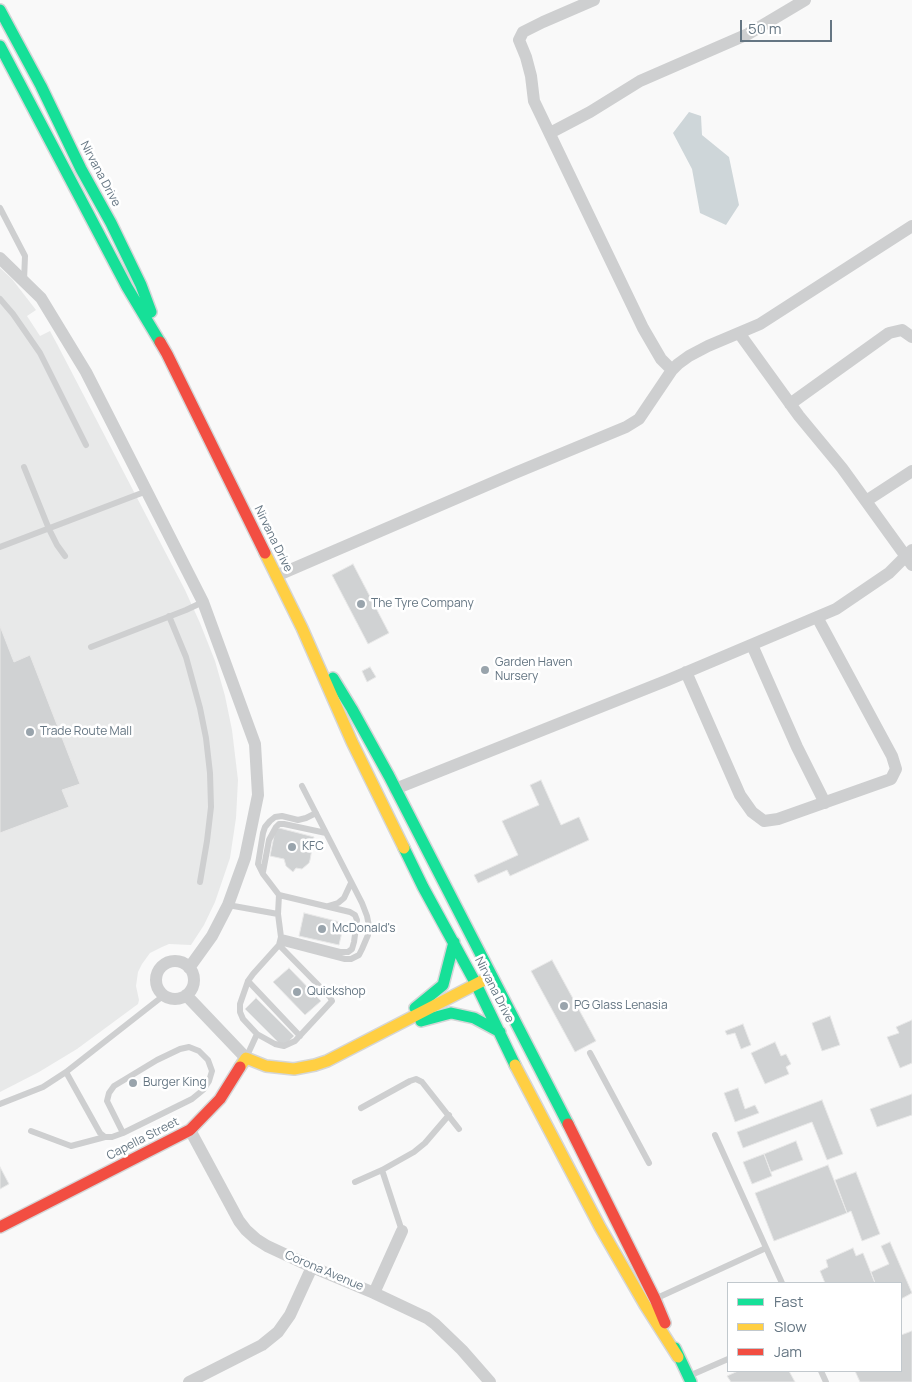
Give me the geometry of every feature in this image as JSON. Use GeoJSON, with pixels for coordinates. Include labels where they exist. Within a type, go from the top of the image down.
{"type":"FeatureCollection","features":[{"type":"Feature","properties":{"kind":"main road","name":"Nirvana Drive"},"geometry":{"type":"LineString","coordinates":[[0,10],[41,86],[81,169],[111,223],[141,285],[167,354]]}},
{"type":"Feature","properties":{"kind":"main road","name":"Nirvana Drive"},"geometry":{"type":"LineString","coordinates":[[0,46],[127,287],[167,354],[302,628],[352,742],[423,887],[476,984],[526,1087],[600,1227],[645,1306],[690,1379]]}},
{"type":"Feature","properties":{"kind":"main road","name":"Nirvana Drive"},"geometry":{"type":"LineString","coordinates":[[302,628],[352,709],[492,976],[656,1299],[678,1357]]}},
{"type":"Feature","properties":{"kind":"main road"},"geometry":{"type":"LineString","coordinates":[[381,1034],[444,985],[454,942]]}},
{"type":"Feature","properties":{"kind":"main road"},"geometry":{"type":"LineString","coordinates":[[246,1058],[266,1066],[280,1068],[304,1067],[327,1061],[492,976]]}},
{"type":"Feature","properties":{"kind":"main road"},"geometry":{"type":"LineString","coordinates":[[381,1034],[440,1014],[451,1013],[469,1016],[500,1032]]}},
{"type":"Feature","properties":{"kind":"main road","name":"Capella Street"},"geometry":{"type":"LineString","coordinates":[[0,1227],[190,1130],[220,1099],[246,1058]]}},
{"type":"Feature","properties":{"kind":"street"},"geometry":{"type":"LineString","coordinates":[[594,0],[522,32],[519,40],[531,76],[534,101],[644,328],[661,359],[672,370]]}},
{"type":"Feature","properties":{"kind":"street"},"geometry":{"type":"LineString","coordinates":[[550,133],[590,112],[640,81],[748,34],[805,0]]}},
{"type":"Feature","properties":{"kind":"street"},"geometry":{"type":"LineString","coordinates":[[276,576],[626,427],[639,419],[672,370],[689,356],[760,324],[912,226]]}},
{"type":"Feature","properties":{"kind":"street"},"geometry":{"type":"LineString","coordinates":[[0,258],[41,298],[86,372],[204,602],[255,744],[258,795],[245,858],[228,905],[212,936],[189,968]]}},
{"type":"Feature","properties":{"kind":"street"},"geometry":{"type":"LineString","coordinates":[[790,404],[889,333],[902,330],[912,337]]}},
{"type":"Feature","properties":{"kind":"street"},"geometry":{"type":"LineString","coordinates":[[395,789],[836,610],[910,557],[790,404],[739,333]]}},
{"type":"Feature","properties":{"kind":"street"},"geometry":{"type":"LineString","coordinates":[[866,501],[912,471]]}},
{"type":"Feature","properties":{"kind":"street"},"geometry":{"type":"LineString","coordinates":[[686,672],[740,795],[752,812],[764,821],[778,819],[891,779],[896,769],[892,756],[817,617]]}},
{"type":"Feature","properties":{"kind":"street"},"geometry":{"type":"LineString","coordinates":[[752,645],[825,803]]}},
{"type":"Feature","properties":{"kind":"street"},"geometry":{"type":"LineString","coordinates":[[172,962],[178,962],[189,968],[194,979],[191,991],[186,996],[175,1000],[169,999],[159,991],[156,986],[156,979],[160,967],[172,962]]}},
{"type":"Feature","properties":{"kind":"street"},"geometry":{"type":"LineString","coordinates":[[186,996],[246,1058]]}},
{"type":"Feature","properties":{"kind":"street","name":"Corona Avenue"},"geometry":{"type":"LineString","coordinates":[[190,1130],[239,1221],[256,1239],[312,1267],[427,1318],[462,1350],[490,1382]]}},
{"type":"Feature","properties":{"kind":"street"},"geometry":{"type":"LineString","coordinates":[[374,1293],[402,1231]]}},
{"type":"Feature","properties":{"kind":"street"},"geometry":{"type":"LineString","coordinates":[[189,1382],[262,1345],[270,1339],[290,1315],[312,1267]]}},
{"type":"Feature","properties":{"kind":"lane"},"geometry":{"type":"LineString","coordinates":[[0,208],[24,256],[24,282]]}},
{"type":"Feature","properties":{"kind":"lane"},"geometry":{"type":"LineString","coordinates":[[0,299],[13,314],[40,353],[86,445]]}},
{"type":"Feature","properties":{"kind":"lane"},"geometry":{"type":"LineString","coordinates":[[24,467],[49,529],[65,556]]}},
{"type":"Feature","properties":{"kind":"lane"},"geometry":{"type":"LineString","coordinates":[[0,547],[147,491]]}},
{"type":"Feature","properties":{"kind":"lane"},"geometry":{"type":"LineString","coordinates":[[91,647],[204,602]]}},
{"type":"Feature","properties":{"kind":"lane"},"geometry":{"type":"LineString","coordinates":[[169,616],[186,657],[206,738],[211,807],[200,882]]}},
{"type":"Feature","properties":{"kind":"lane"},"geometry":{"type":"LineString","coordinates":[[280,942],[351,959],[358,955],[365,943],[369,926],[367,916],[302,786]]}},
{"type":"Feature","properties":{"kind":"lane"},"geometry":{"type":"LineString","coordinates":[[280,942],[248,981],[240,1004],[240,1012],[242,1019],[257,1034],[275,1044],[284,1046],[295,1041],[331,1004],[332,1000],[280,942],[278,895],[258,864],[263,833],[270,821],[275,817],[282,816],[298,820],[316,813]]}},
{"type":"Feature","properties":{"kind":"lane"},"geometry":{"type":"LineString","coordinates":[[263,874],[269,840],[279,824],[326,833]]}},
{"type":"Feature","properties":{"kind":"lane"},"geometry":{"type":"LineString","coordinates":[[327,907],[338,903],[344,898],[351,883]]}},
{"type":"Feature","properties":{"kind":"lane"},"geometry":{"type":"LineString","coordinates":[[278,895],[350,912],[355,915],[357,920],[354,942],[350,951],[340,952],[280,942]]}},
{"type":"Feature","properties":{"kind":"lane"},"geometry":{"type":"LineString","coordinates":[[228,905],[278,914]]}},
{"type":"Feature","properties":{"kind":"lane"},"geometry":{"type":"LineString","coordinates":[[248,981],[300,1036]]}},
{"type":"Feature","properties":{"kind":"lane"},"geometry":{"type":"LineString","coordinates":[[0,1104],[42,1087],[66,1072],[164,996]]}},
{"type":"Feature","properties":{"kind":"lane"},"geometry":{"type":"LineString","coordinates":[[246,1058],[257,1034]]}},
{"type":"Feature","properties":{"kind":"lane"},"geometry":{"type":"LineString","coordinates":[[31,1132],[72,1146],[105,1137],[112,1137],[123,1132],[192,1099],[203,1090],[209,1081],[212,1071],[208,1060],[200,1051],[189,1047],[180,1049],[114,1086],[107,1100],[123,1132]]}},
{"type":"Feature","properties":{"kind":"lane"},"geometry":{"type":"LineString","coordinates":[[590,1053],[650,1163]]}},
{"type":"Feature","properties":{"kind":"lane"},"geometry":{"type":"LineString","coordinates":[[66,1072],[100,1132],[105,1137]]}},
{"type":"Feature","properties":{"kind":"lane"},"geometry":{"type":"LineString","coordinates":[[361,1108],[416,1079],[422,1082],[459,1129]]}},
{"type":"Feature","properties":{"kind":"lane"},"geometry":{"type":"LineString","coordinates":[[355,1182],[382,1170],[414,1152],[425,1143],[449,1116]]}},
{"type":"Feature","properties":{"kind":"lane"},"geometry":{"type":"LineString","coordinates":[[715,1135],[782,1282]]}},
{"type":"Feature","properties":{"kind":"lane"},"geometry":{"type":"LineString","coordinates":[[382,1170],[402,1231]]}},
{"type":"Feature","properties":{"kind":"lane"},"geometry":{"type":"LineString","coordinates":[[656,1299],[766,1248]]}},
{"type":"Feature","properties":{"kind":"lane"},"geometry":{"type":"LineString","coordinates":[[690,1379],[727,1360]]}},
{"type":"Feature","properties":{"kind":"shaded area"},"geometry":{"type":"Polygon","coordinates":[[[689,112],[701,116],[702,135],[729,157],[739,205],[726,225],[700,213],[692,169],[673,133],[689,112]]]}},
{"type":"Feature","properties":{"kind":"shaded area","name":"Trade Route Mall"},"geometry":{"type":"Polygon","coordinates":[[[0,268],[12,279],[36,310],[27,316],[40,336],[50,331],[185,590],[215,661],[225,696],[232,730],[238,780],[236,818],[230,858],[215,902],[204,925],[191,945],[169,944],[150,953],[138,972],[136,986],[138,1004],[77,1049],[39,1072],[0,1092],[0,268]]]}},
{"type":"Feature","properties":{"kind":"building","name":"The Tyre Company"},"geometry":{"type":"Polygon","coordinates":[[[353,564],[389,633],[368,644],[332,575],[353,564]]]}},
{"type":"Feature","properties":{"kind":"building","name":"Trade Route Mall"},"geometry":{"type":"Polygon","coordinates":[[[0,626],[14,662],[30,655],[80,784],[62,790],[69,807],[0,833],[0,626]]]}},
{"type":"Feature","properties":{"kind":"building"},"geometry":{"type":"Polygon","coordinates":[[[370,667],[376,677],[367,682],[362,671],[370,667]]]}},
{"type":"Feature","properties":{"kind":"building"},"geometry":{"type":"Polygon","coordinates":[[[541,780],[561,825],[579,817],[589,840],[510,876],[507,870],[478,883],[474,875],[518,855],[502,821],[539,805],[530,785],[541,780]]]}},
{"type":"Feature","properties":{"kind":"building","name":"KFC"},"geometry":{"type":"Polygon","coordinates":[[[279,828],[314,837],[309,863],[302,869],[296,868],[293,872],[286,866],[284,859],[270,856],[275,831],[279,828]]]}},
{"type":"Feature","properties":{"kind":"building","name":"McDonald's"},"geometry":{"type":"Polygon","coordinates":[[[304,913],[344,923],[339,945],[299,936],[304,913]]]}},
{"type":"Feature","properties":{"kind":"building","name":"PG Glass Lenasia"},"geometry":{"type":"Polygon","coordinates":[[[552,960],[596,1041],[575,1052],[531,971],[552,960]]]}},
{"type":"Feature","properties":{"kind":"building","name":"Quickshop"},"geometry":{"type":"Polygon","coordinates":[[[289,968],[321,1001],[305,1015],[273,982],[289,968]]]}},
{"type":"Feature","properties":{"kind":"building"},"geometry":{"type":"Polygon","coordinates":[[[256,998],[294,1036],[283,1047],[245,1009],[256,998]]]}},
{"type":"Feature","properties":{"kind":"building"},"geometry":{"type":"Polygon","coordinates":[[[830,1016],[840,1045],[822,1051],[812,1023],[830,1016]]]}},
{"type":"Feature","properties":{"kind":"building"},"geometry":{"type":"Polygon","coordinates":[[[912,1020],[912,1063],[900,1068],[887,1037],[899,1033],[896,1027],[912,1020]]]}},
{"type":"Feature","properties":{"kind":"building"},"geometry":{"type":"Polygon","coordinates":[[[743,1024],[751,1045],[741,1049],[735,1033],[727,1035],[725,1031],[743,1024]]]}},
{"type":"Feature","properties":{"kind":"building"},"geometry":{"type":"Polygon","coordinates":[[[775,1042],[781,1056],[786,1054],[791,1064],[786,1067],[789,1074],[765,1084],[751,1053],[775,1042]]]}},
{"type":"Feature","properties":{"kind":"building"},"geometry":{"type":"Polygon","coordinates":[[[738,1088],[745,1109],[755,1105],[759,1113],[735,1122],[724,1093],[738,1088]]]}},
{"type":"Feature","properties":{"kind":"building"},"geometry":{"type":"Polygon","coordinates":[[[912,1094],[912,1115],[877,1127],[870,1109],[912,1094]]]}},
{"type":"Feature","properties":{"kind":"building"},"geometry":{"type":"Polygon","coordinates":[[[822,1100],[843,1154],[827,1160],[812,1122],[743,1148],[737,1132],[822,1100]]]}},
{"type":"Feature","properties":{"kind":"building"},"geometry":{"type":"Polygon","coordinates":[[[796,1141],[803,1160],[771,1172],[764,1154],[796,1141]]]}},
{"type":"Feature","properties":{"kind":"building"},"geometry":{"type":"Polygon","coordinates":[[[764,1154],[772,1176],[752,1184],[743,1162],[764,1154]]]}},
{"type":"Feature","properties":{"kind":"building"},"geometry":{"type":"Polygon","coordinates":[[[828,1165],[847,1213],[774,1241],[755,1193],[828,1165]]]}},
{"type":"Feature","properties":{"kind":"building"},"geometry":{"type":"Polygon","coordinates":[[[0,1167],[9,1184],[0,1189],[0,1167]]]}},
{"type":"Feature","properties":{"kind":"building"},"geometry":{"type":"Polygon","coordinates":[[[856,1172],[880,1234],[862,1241],[851,1211],[847,1213],[835,1180],[856,1172]]]}},
{"type":"Feature","properties":{"kind":"building"},"geometry":{"type":"Polygon","coordinates":[[[890,1242],[912,1293],[902,1298],[902,1282],[875,1282],[871,1272],[889,1264],[881,1246],[890,1242]]]}},
{"type":"Feature","properties":{"kind":"building"},"geometry":{"type":"Polygon","coordinates":[[[853,1248],[856,1256],[863,1253],[875,1282],[825,1282],[820,1271],[828,1267],[826,1260],[853,1248]]]}},
{"type":"Feature","properties":{"kind":"building"},"geometry":{"type":"Polygon","coordinates":[[[912,1331],[912,1382],[860,1382],[855,1372],[902,1372],[902,1335],[912,1331]]]}},
{"type":"Feature","properties":{"kind":"building"},"geometry":{"type":"Polygon","coordinates":[[[736,1372],[790,1372],[795,1382],[731,1382],[727,1376],[736,1372]]]}},
{"type":"Feature","properties":{"kind":"traffic: fast"},"geometry":{"type":"LineString","coordinates":[[0,10],[41,86],[81,169],[111,223],[141,285],[151,312]]}},
{"type":"Feature","properties":{"kind":"traffic: fast"},"geometry":{"type":"LineString","coordinates":[[0,46],[127,287],[160,342]]}},
{"type":"Feature","properties":{"kind":"traffic: fast"},"geometry":{"type":"LineString","coordinates":[[333,678],[389,776],[568,1124]]}},
{"type":"Feature","properties":{"kind":"traffic: fast"},"geometry":{"type":"LineString","coordinates":[[404,848],[476,984],[515,1065]]}},
{"type":"Feature","properties":{"kind":"traffic: fast"},"geometry":{"type":"LineString","coordinates":[[415,1008],[443,985],[454,942]]}},
{"type":"Feature","properties":{"kind":"traffic: fast"},"geometry":{"type":"LineString","coordinates":[[421,1021],[451,1013],[474,1018],[500,1032]]}},
{"type":"Feature","properties":{"kind":"traffic: fast"},"geometry":{"type":"LineString","coordinates":[[675,1348],[691,1382]]}},
{"type":"Feature","properties":{"kind":"traffic: slow"},"geometry":{"type":"LineString","coordinates":[[265,553],[302,628],[352,742],[404,848]]}},
{"type":"Feature","properties":{"kind":"traffic: slow"},"geometry":{"type":"LineString","coordinates":[[240,1067],[246,1058],[266,1066],[294,1069],[327,1061],[486,979]]}},
{"type":"Feature","properties":{"kind":"traffic: slow"},"geometry":{"type":"LineString","coordinates":[[515,1065],[600,1227],[645,1305],[678,1357]]}},
{"type":"Feature","properties":{"kind":"traffic: jam"},"geometry":{"type":"LineString","coordinates":[[160,342],[265,553]]}},
{"type":"Feature","properties":{"kind":"traffic: jam"},"geometry":{"type":"LineString","coordinates":[[0,1227],[190,1130],[220,1099],[240,1067]]}},
{"type":"Feature","properties":{"kind":"traffic: jam"},"geometry":{"type":"LineString","coordinates":[[568,1124],[655,1299],[665,1323]]}},
{"type":"Feature","properties":{"kind":"place","name":"The Tyre Company"},"geometry":{"type":"Point","coordinates":[361,604]}},
{"type":"Feature","properties":{"kind":"place","name":"Garden Haven Nursery"},"geometry":{"type":"Point","coordinates":[485,670]}},
{"type":"Feature","properties":{"kind":"place","name":"Trade Route Mall"},"geometry":{"type":"Point","coordinates":[30,732]}},
{"type":"Feature","properties":{"kind":"place","name":"KFC"},"geometry":{"type":"Point","coordinates":[292,847]}},
{"type":"Feature","properties":{"kind":"place","name":"McDonald's"},"geometry":{"type":"Point","coordinates":[322,929]}},
{"type":"Feature","properties":{"kind":"place","name":"Quickshop"},"geometry":{"type":"Point","coordinates":[297,992]}},
{"type":"Feature","properties":{"kind":"place","name":"PG Glass Lenasia"},"geometry":{"type":"Point","coordinates":[564,1006]}},
{"type":"Feature","properties":{"kind":"place","name":"Burger King"},"geometry":{"type":"Point","coordinates":[133,1083]}}]}
